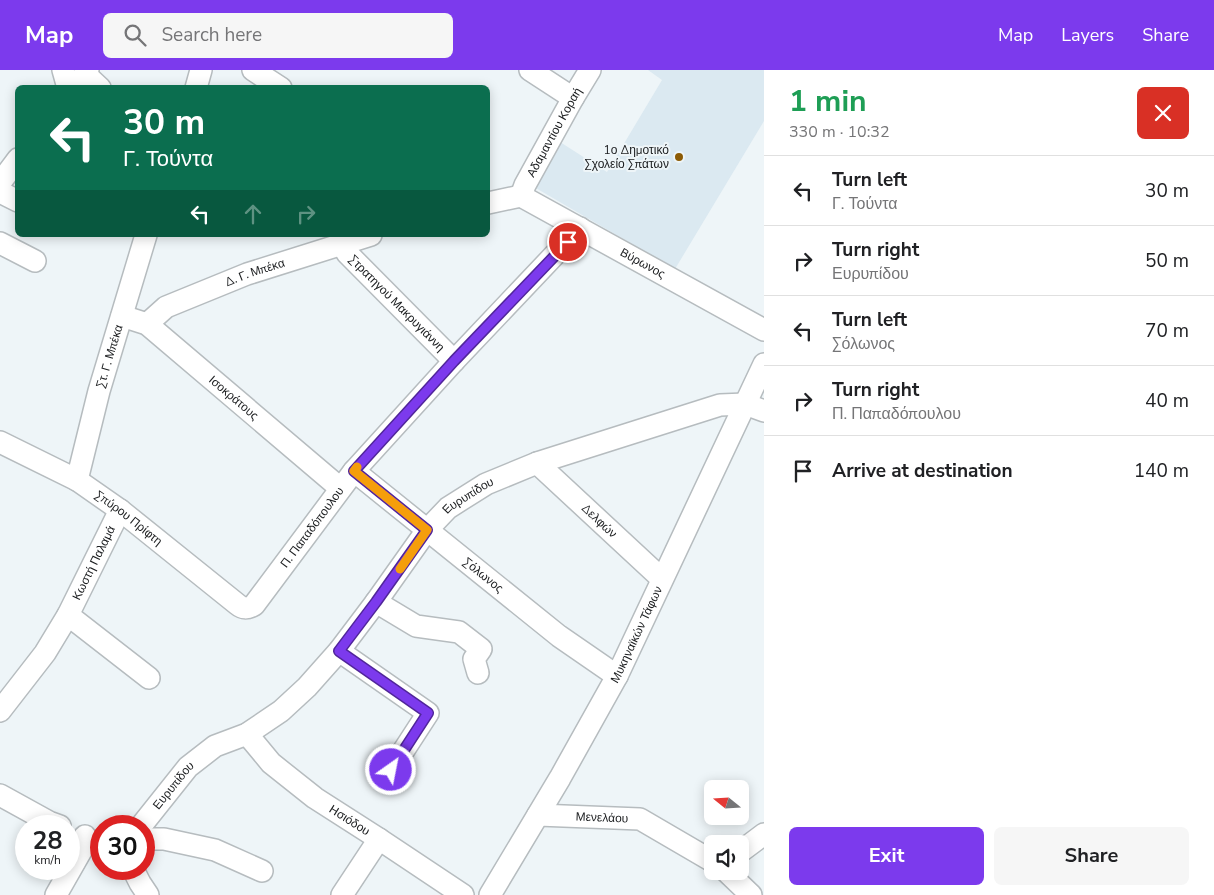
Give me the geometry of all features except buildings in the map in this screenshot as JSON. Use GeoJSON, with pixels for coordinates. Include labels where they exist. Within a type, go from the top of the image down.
{"type":"FeatureCollection","features":[{"type":"Feature","properties":{"kind":"street"},"geometry":{"type":"LineString","coordinates":[[63,70],[67,85]]}},
{"type":"Feature","properties":{"kind":"street"},"geometry":{"type":"LineString","coordinates":[[197,85],[201,70]]}},
{"type":"Feature","properties":{"kind":"street"},"geometry":{"type":"LineString","coordinates":[[253,70],[276,85]]}},
{"type":"Feature","properties":{"kind":"street"},"geometry":{"type":"LineString","coordinates":[[530,70],[573,98]]}},
{"type":"Feature","properties":{"kind":"street","name":"Αδαμαντίου Κοραή"},"geometry":{"type":"LineString","coordinates":[[521,196],[525,185],[590,70]]}},
{"type":"Feature","properties":{"kind":"street"},"geometry":{"type":"LineString","coordinates":[[0,192],[15,200]]}},
{"type":"Feature","properties":{"kind":"street"},"geometry":{"type":"LineString","coordinates":[[490,202],[521,196]]}},
{"type":"Feature","properties":{"kind":"street","name":"Βύρωνος"},"geometry":{"type":"LineString","coordinates":[[521,196],[764,330]]}},
{"type":"Feature","properties":{"kind":"street","name":"Π. Παπαδόπουλου"},"geometry":{"type":"LineString","coordinates":[[248,608],[254,605],[354,471],[454,361],[580,228]]}},
{"type":"Feature","properties":{"kind":"street","name":"Στ. Γ. Μπέκα"},"geometry":{"type":"LineString","coordinates":[[77,480],[99,390],[145,237]]}},
{"type":"Feature","properties":{"kind":"street","name":"Δ. Γ. Μπέκα"},"geometry":{"type":"LineString","coordinates":[[147,324],[166,307],[238,278],[365,237]]}},
{"type":"Feature","properties":{"kind":"street"},"geometry":{"type":"LineString","coordinates":[[0,243],[35,261]]}},
{"type":"Feature","properties":{"kind":"street","name":"Στρατηγού Μακρυγιάννη"},"geometry":{"type":"LineString","coordinates":[[342,244],[347,253],[454,361]]}},
{"type":"Feature","properties":{"kind":"street","name":"Ισοκράτους"},"geometry":{"type":"LineString","coordinates":[[122,316],[147,324],[340,488]]}},
{"type":"Feature","properties":{"kind":"street","name":"Μυκηναϊκών Τάφων"},"geometry":{"type":"LineString","coordinates":[[490,895],[560,778],[617,676],[662,579],[755,408],[764,364]]}},
{"type":"Feature","properties":{"kind":"street","name":"Ευρυπίδου"},"geometry":{"type":"LineString","coordinates":[[150,815],[188,767],[215,746],[247,734],[281,711],[308,688],[376,602],[427,530],[448,508],[486,484],[537,463],[720,405],[755,408]]}},
{"type":"Feature","properties":{"kind":"street","name":"Σπύρου Πρίφτη"},"geometry":{"type":"LineString","coordinates":[[0,442],[77,480],[120,510],[242,608],[248,608]]}},
{"type":"Feature","properties":{"kind":"street","name":"Δελφών"},"geometry":{"type":"LineString","coordinates":[[537,463],[662,579]]}},
{"type":"Feature","properties":{"kind":"street","name":"Σόλωνος"},"geometry":{"type":"LineString","coordinates":[[354,471],[559,636],[617,676]]}},
{"type":"Feature","properties":{"kind":"street","name":"Κωστή Παλαμά"},"geometry":{"type":"LineString","coordinates":[[0,711],[45,653],[68,615],[120,510]]}},
{"type":"Feature","properties":{"kind":"street"},"geometry":{"type":"LineString","coordinates":[[376,602],[416,626],[459,632],[481,649],[474,659],[478,674]]}},
{"type":"Feature","properties":{"kind":"street","name":"Κωστή Παλαμά"},"geometry":{"type":"LineString","coordinates":[[68,615],[149,678]]}},
{"type":"Feature","properties":{"kind":"street"},"geometry":{"type":"LineString","coordinates":[[339,651],[428,713],[391,770]]}},
{"type":"Feature","properties":{"kind":"street","name":"Ησιόδου"},"geometry":{"type":"LineString","coordinates":[[247,734],[271,763],[315,798],[379,838],[462,895]]}},
{"type":"Feature","properties":{"kind":"street"},"geometry":{"type":"LineString","coordinates":[[0,795],[36,815]]}},
{"type":"Feature","properties":{"kind":"street","name":"Μενελάου"},"geometry":{"type":"LineString","coordinates":[[538,815],[640,819],[704,857]]}},
{"type":"Feature","properties":{"kind":"street"},"geometry":{"type":"LineString","coordinates":[[56,895],[81,850],[85,834]]}},
{"type":"Feature","properties":{"kind":"street"},"geometry":{"type":"LineString","coordinates":[[749,845],[764,834]]}},
{"type":"Feature","properties":{"kind":"street"},"geometry":{"type":"LineString","coordinates":[[342,895],[379,838]]}},
{"type":"Feature","properties":{"kind":"street"},"geometry":{"type":"LineString","coordinates":[[155,839],[164,839],[215,850],[262,871]]}},
{"type":"Feature","properties":{"kind":"street"},"geometry":{"type":"LineString","coordinates":[[138,880],[148,895]]}},
{"type":"Feature","properties":{"kind":"street"},"geometry":{"type":"LineString","coordinates":[[735,880],[751,895]]}},
{"type":"Feature","properties":{"kind":"shaded area","name":"1ο Δημοτικό Σχολείο Σπάτων"},"geometry":{"type":"Polygon","coordinates":[[[648,70],[764,70],[764,121],[675,269],[534,187],[560,142],[607,172],[662,80],[648,70]]]}},
{"type":"Feature","properties":{"kind":"slow traffic"},"geometry":{"type":"LineString","coordinates":[[357,467],[354,471],[427,530],[400,569]]}},
{"type":"Feature","properties":{"kind":"place","name":"1ο Δημοτικό Σχολείο Σπάτων"},"geometry":{"type":"Point","coordinates":[679,157]}},
{"type":"Feature","properties":{"kind":"route"},"geometry":{"type":"LineString","coordinates":[[391,770],[428,713],[339,651],[427,530],[354,471],[454,361],[568,242]]}}]}
